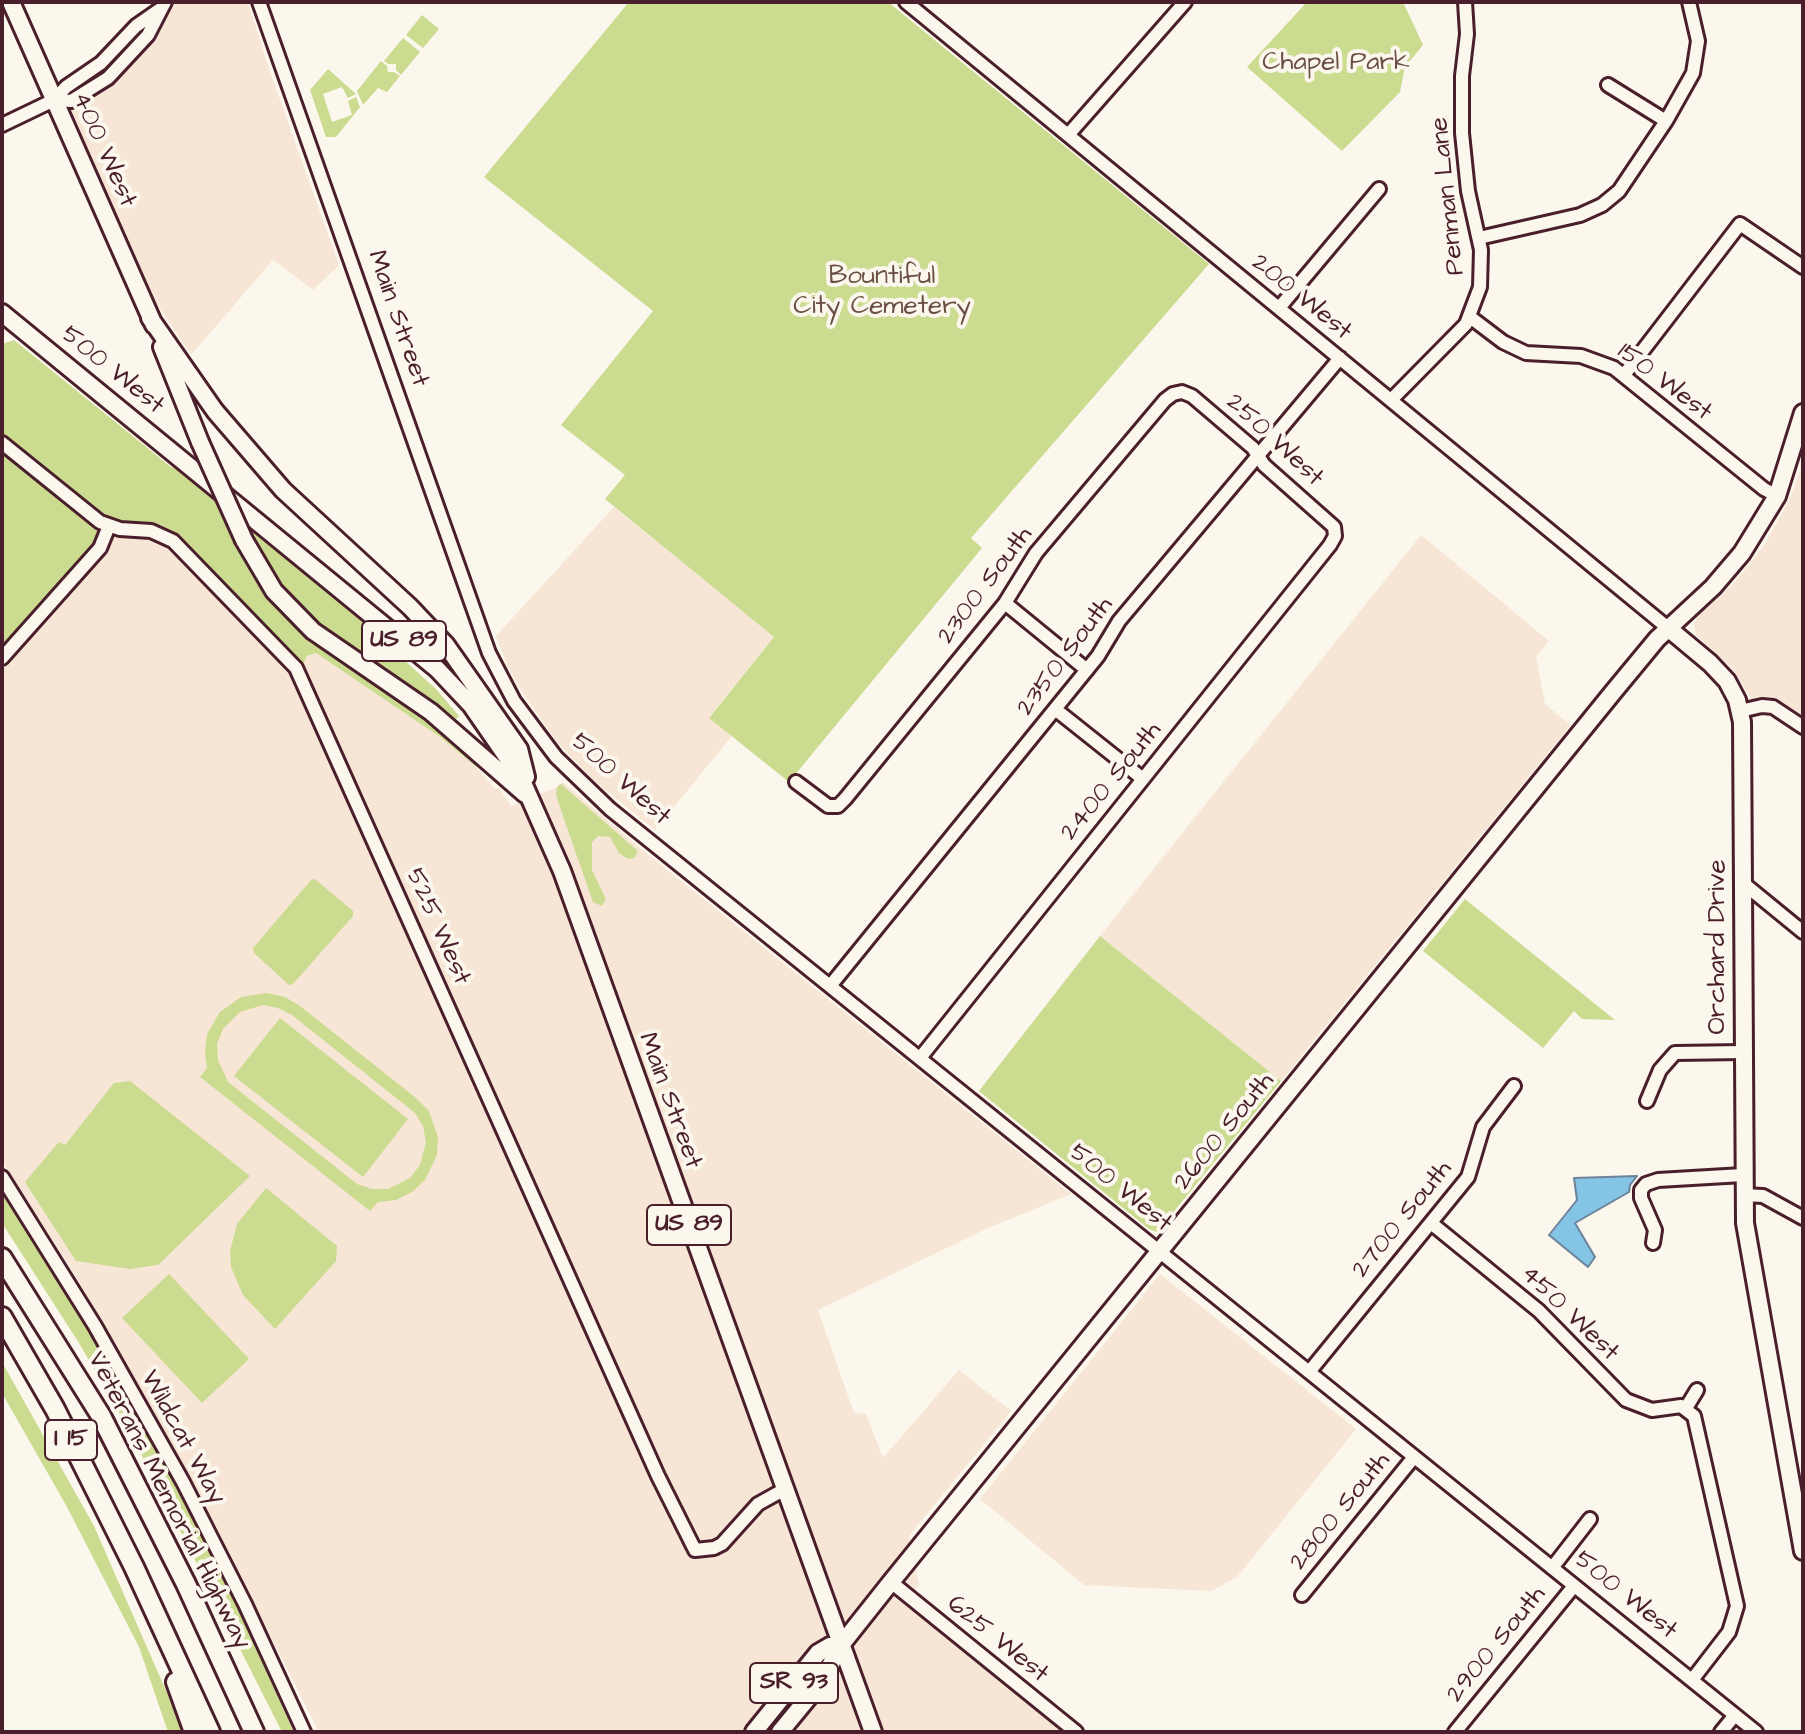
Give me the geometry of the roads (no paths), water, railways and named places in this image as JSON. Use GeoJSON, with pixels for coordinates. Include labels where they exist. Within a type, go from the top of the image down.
{"type":"FeatureCollection","features":[{"type":"Feature","properties":{"kind":"highway","name":"Veterans Memorial Highway"},"geometry":{"type":"LineString","coordinates":[[2,1258],[101,1416],[186,1584],[254,1732]]}},
{"type":"Feature","properties":{"kind":"highway","name":"I 15"},"geometry":{"type":"LineString","coordinates":[[2,1317],[55,1409],[134,1567],[210,1732]]}},
{"type":"Feature","properties":{"kind":"highway"},"geometry":{"type":"LineString","coordinates":[[134,1567],[194,1732]]}},
{"type":"Feature","properties":{"kind":"highway"},"geometry":{"type":"LineString","coordinates":[[186,1584],[266,1732]]}},
{"type":"Feature","properties":{"kind":"main road","name":"400 West"},"geometry":{"type":"LineString","coordinates":[[11,2],[150,318]]}},
{"type":"Feature","properties":{"kind":"main road"},"geometry":{"type":"LineString","coordinates":[[150,318],[244,540],[274,591],[313,631],[431,712],[532,800]]}},
{"type":"Feature","properties":{"kind":"main road"},"geometry":{"type":"LineString","coordinates":[[150,318],[215,411],[283,490],[410,607],[446,645],[519,749],[532,800]]}},
{"type":"Feature","properties":{"kind":"main road","name":"500 West"},"geometry":{"type":"LineString","coordinates":[[4,320],[437,669],[488,728],[532,800]]}},
{"type":"Feature","properties":{"kind":"main road"},"geometry":{"type":"LineString","coordinates":[[1668,628],[1728,570],[1755,536],[1777,496],[1803,413]]}},
{"type":"Feature","properties":{"kind":"main road","name":"Orchard Drive"},"geometry":{"type":"LineString","coordinates":[[1668,628],[1720,672],[1733,691],[1743,730],[1743,1195],[1746,1238],[1803,1551]]}},
{"type":"Feature","properties":{"kind":"main road","name":"2600 South"},"geometry":{"type":"LineString","coordinates":[[754,1732],[818,1653],[830,1646],[841,1645],[1668,628]]}},
{"type":"Feature","properties":{"kind":"main road","name":"Main Street"},"geometry":{"type":"LineString","coordinates":[[532,800],[562,871],[841,1645]]}},
{"type":"Feature","properties":{"kind":"main road","name":"SR 93"},"geometry":{"type":"LineString","coordinates":[[780,1732],[824,1678],[841,1645]]}},
{"type":"Feature","properties":{"kind":"main road","name":"US 89"},"geometry":{"type":"LineString","coordinates":[[841,1645],[873,1732]]}},
{"type":"Feature","properties":{"kind":"street","name":"Main Street"},"geometry":{"type":"LineString","coordinates":[[259,2],[489,653]]}},
{"type":"Feature","properties":{"kind":"street","name":"200 West"},"geometry":{"type":"LineString","coordinates":[[906,2],[1668,628]]}},
{"type":"Feature","properties":{"kind":"street"},"geometry":{"type":"LineString","coordinates":[[1068,135],[1185,2]]}},
{"type":"Feature","properties":{"kind":"street","name":"Penman Lane"},"geometry":{"type":"LineString","coordinates":[[1391,400],[1470,317],[1482,274],[1479,238],[1463,161],[1461,104],[1467,34],[1465,2]]}},
{"type":"Feature","properties":{"kind":"street"},"geometry":{"type":"LineString","coordinates":[[1479,238],[1580,215],[1602,205],[1627,183],[1689,83],[1698,41],[1689,2]]}},
{"type":"Feature","properties":{"kind":"street"},"geometry":{"type":"LineString","coordinates":[[2,125],[54,100],[71,101],[108,78],[148,35],[162,6]]}},
{"type":"Feature","properties":{"kind":"street"},"geometry":{"type":"LineString","coordinates":[[1608,85],[1666,121]]}},
{"type":"Feature","properties":{"kind":"street"},"geometry":{"type":"LineString","coordinates":[[1279,308],[1379,189]]}},
{"type":"Feature","properties":{"kind":"street"},"geometry":{"type":"LineString","coordinates":[[1624,375],[1740,224],[1803,267]]}},
{"type":"Feature","properties":{"kind":"street","name":"150 West"},"geometry":{"type":"LineString","coordinates":[[1470,317],[1503,342],[1526,353],[1593,359],[1624,375],[1764,489],[1777,496]]}},
{"type":"Feature","properties":{"kind":"street","name":"2350 South"},"geometry":{"type":"LineString","coordinates":[[830,986],[1087,670],[1119,621],[1340,358]]}},
{"type":"Feature","properties":{"kind":"street","name":"250 West"},"geometry":{"type":"LineString","coordinates":[[1178,392],[1192,396],[1253,448],[1264,465],[1332,523],[1335,531]]}},
{"type":"Feature","properties":{"kind":"street","name":"2300 South"},"geometry":{"type":"LineString","coordinates":[[796,782],[825,805],[833,807],[845,799],[1005,603],[1036,553],[1165,400],[1178,392]]}},
{"type":"Feature","properties":{"kind":"street","name":"525 West"},"geometry":{"type":"LineString","coordinates":[[2,443],[87,513],[109,526],[151,531],[173,541],[291,662],[300,675],[658,1476],[695,1550],[722,1544],[758,1504],[785,1489]]}},
{"type":"Feature","properties":{"kind":"street"},"geometry":{"type":"LineString","coordinates":[[2,658],[100,548],[109,526]]}},
{"type":"Feature","properties":{"kind":"street","name":"2400 South"},"geometry":{"type":"LineString","coordinates":[[920,1058],[1330,545],[1335,531]]}},
{"type":"Feature","properties":{"kind":"street"},"geometry":{"type":"LineString","coordinates":[[1005,603],[1087,670]]}},
{"type":"Feature","properties":{"kind":"street","name":"500 West"},"geometry":{"type":"LineString","coordinates":[[489,653],[527,720],[573,776],[610,809],[1756,1732]]}},
{"type":"Feature","properties":{"kind":"street"},"geometry":{"type":"LineString","coordinates":[[1740,711],[1773,707],[1803,727]]}},
{"type":"Feature","properties":{"kind":"street"},"geometry":{"type":"LineString","coordinates":[[1055,709],[1143,779]]}},
{"type":"Feature","properties":{"kind":"street"},"geometry":{"type":"LineString","coordinates":[[1743,883],[1803,932]]}},
{"type":"Feature","properties":{"kind":"street"},"geometry":{"type":"LineString","coordinates":[[1647,1101],[1660,1070],[1675,1053],[1743,1052]]}},
{"type":"Feature","properties":{"kind":"street","name":"2700 South"},"geometry":{"type":"LineString","coordinates":[[1309,1372],[1468,1177],[1483,1127],[1514,1086]]}},
{"type":"Feature","properties":{"kind":"street"},"geometry":{"type":"LineString","coordinates":[[1653,1243],[1655,1230],[1641,1198],[1641,1190],[1646,1184],[1658,1180],[1743,1175]]}},
{"type":"Feature","properties":{"kind":"street","name":"Wildcat Way"},"geometry":{"type":"LineString","coordinates":[[2,1177],[95,1326],[183,1482],[245,1604],[304,1732]]}},
{"type":"Feature","properties":{"kind":"street"},"geometry":{"type":"LineString","coordinates":[[1743,1195],[1763,1196],[1803,1218]]}},
{"type":"Feature","properties":{"kind":"street","name":"450 West"},"geometry":{"type":"LineString","coordinates":[[1431,1223],[1539,1311],[1626,1400],[1652,1410],[1676,1405],[1686,1408]]}},
{"type":"Feature","properties":{"kind":"street"},"geometry":{"type":"LineString","coordinates":[[1692,1680],[1729,1632],[1737,1606],[1695,1420],[1686,1408],[1697,1390]]}},
{"type":"Feature","properties":{"kind":"street","name":"2800 South"},"geometry":{"type":"LineString","coordinates":[[1302,1595],[1414,1457]]}},
{"type":"Feature","properties":{"kind":"street","name":"2900 South"},"geometry":{"type":"LineString","coordinates":[[1552,1568],[1590,1519]]}},
{"type":"Feature","properties":{"kind":"street","name":"625 West"},"geometry":{"type":"LineString","coordinates":[[891,1582],[1076,1732]]}},
{"type":"Feature","properties":{"kind":"street","name":"2900 South"},"geometry":{"type":"LineString","coordinates":[[1455,1732],[1574,1586]]}},
{"type":"Feature","properties":{"kind":"street"},"geometry":{"type":"LineString","coordinates":[[1721,1732],[1735,1715]]}},
{"type":"Feature","properties":{"kind":"water"},"geometry":{"type":"Polygon","coordinates":[[[1637,1176],[1629,1192],[1575,1223],[1595,1257],[1588,1267],[1549,1235],[1577,1200],[1574,1178],[1637,1176]]]}},
{"type":"Feature","properties":{"kind":"park label","name":"Chapel Park"},"geometry":{"type":"Point","coordinates":[1336,64]}},
{"type":"Feature","properties":{"kind":"park label","name":"Bountiful City Cemetery"},"geometry":{"type":"Point","coordinates":[882,293]}}]}
